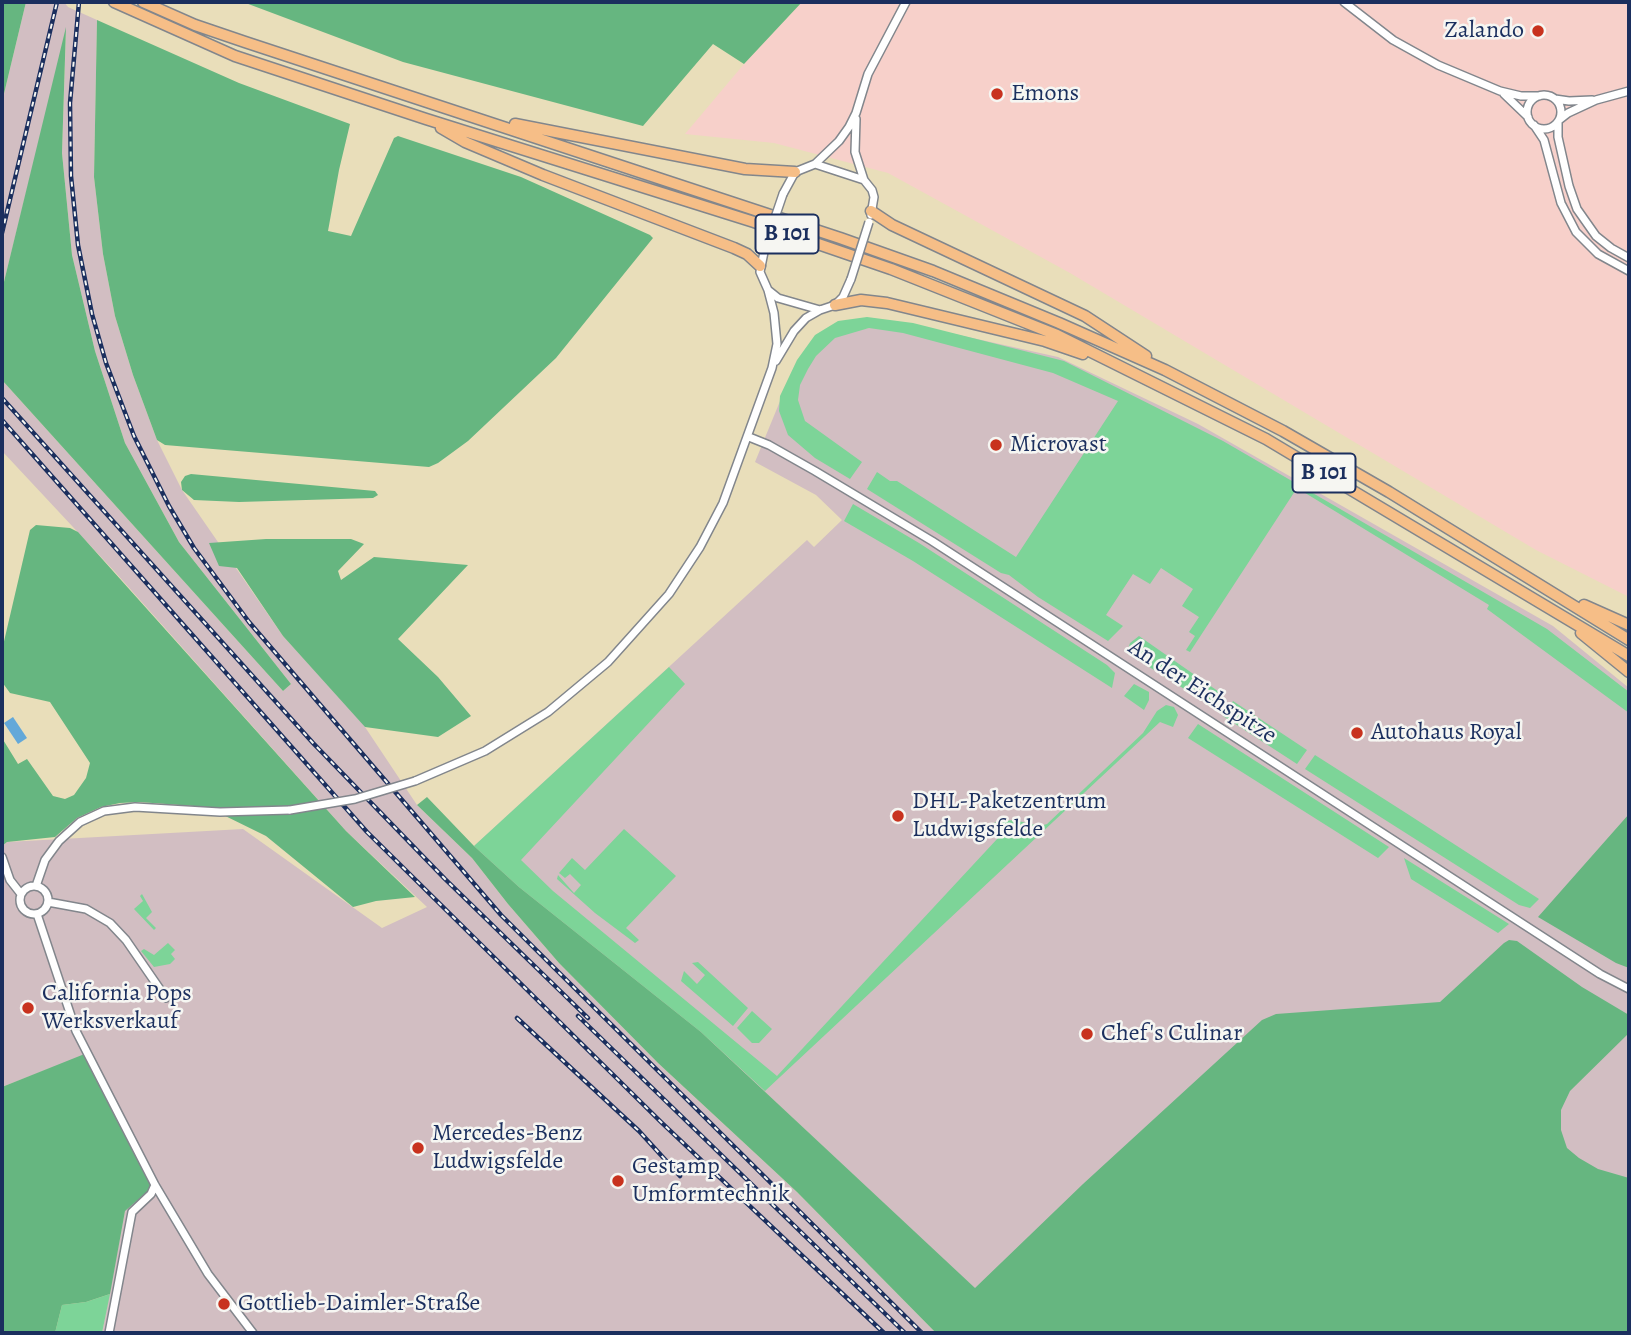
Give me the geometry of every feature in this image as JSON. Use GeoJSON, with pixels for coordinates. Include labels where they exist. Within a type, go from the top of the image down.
{"type":"FeatureCollection","features":[{"type":"Feature","properties":{"kind":"highway","name":"B 101"},"geometry":{"type":"LineString","coordinates":[[114,2],[235,56],[891,269],[1018,318],[1138,374],[1287,451],[1629,656]]}},
{"type":"Feature","properties":{"kind":"highway","name":"B 101"},"geometry":{"type":"LineString","coordinates":[[144,2],[245,43],[787,220],[920,267],[1059,323],[1165,370],[1245,410],[1497,558],[1629,640]]}},
{"type":"Feature","properties":{"kind":"highway"},"geometry":{"type":"LineString","coordinates":[[457,112],[746,169],[795,172]]}},
{"type":"Feature","properties":{"kind":"highway"},"geometry":{"type":"LineString","coordinates":[[426,120],[465,142],[543,175],[734,248],[747,254],[760,266]]}},
{"type":"Feature","properties":{"kind":"highway"},"geometry":{"type":"LineString","coordinates":[[870,217],[1085,316],[1165,370]]}},
{"type":"Feature","properties":{"kind":"highway"},"geometry":{"type":"LineString","coordinates":[[835,304],[861,300],[887,303],[1045,341],[1138,374]]}},
{"type":"Feature","properties":{"kind":"highway"},"geometry":{"type":"LineString","coordinates":[[1497,558],[1584,605],[1629,625]]}},
{"type":"Feature","properties":{"kind":"highway"},"geometry":{"type":"LineString","coordinates":[[1513,585],[1629,672]]}},
{"type":"Feature","properties":{"kind":"street"},"geometry":{"type":"LineString","coordinates":[[772,368],[794,331],[806,318],[835,304],[843,297],[851,278],[874,197],[863,180],[855,152],[856,113],[867,74],[906,2]]}},
{"type":"Feature","properties":{"kind":"street"},"geometry":{"type":"LineString","coordinates":[[1344,2],[1378,30],[1407,48],[1500,91],[1569,101],[1596,100]]}},
{"type":"Feature","properties":{"kind":"street"},"geometry":{"type":"LineString","coordinates":[[1500,91],[1519,106],[1544,140],[1558,194],[1576,232],[1598,254],[1629,271]]}},
{"type":"Feature","properties":{"kind":"street"},"geometry":{"type":"LineString","coordinates":[[1532,123],[1546,129],[1568,113],[1596,100],[1629,91]]}},
{"type":"Feature","properties":{"kind":"street"},"geometry":{"type":"LineString","coordinates":[[1532,123],[1528,108],[1539,96]]}},
{"type":"Feature","properties":{"kind":"street"},"geometry":{"type":"LineString","coordinates":[[1553,98],[1560,108],[1558,136],[1577,209],[1596,236],[1629,258]]}},
{"type":"Feature","properties":{"kind":"street"},"geometry":{"type":"LineString","coordinates":[[36,886],[45,860],[59,841],[80,822],[104,811],[135,807],[238,812],[290,810],[355,799],[415,781],[463,762],[529,725],[590,679],[626,644],[669,594],[700,547],[723,503],[749,437],[772,368],[777,344],[775,313],[760,266],[783,194],[795,172],[815,163],[839,141],[856,113]]}},
{"type":"Feature","properties":{"kind":"street"},"geometry":{"type":"LineString","coordinates":[[815,163],[863,180]]}},
{"type":"Feature","properties":{"kind":"street"},"geometry":{"type":"LineString","coordinates":[[768,290],[778,298],[820,310]]}},
{"type":"Feature","properties":{"kind":"street","name":"An der Eichspitze"},"geometry":{"type":"LineString","coordinates":[[749,437],[815,471],[932,541],[1600,974],[1629,989]]}},
{"type":"Feature","properties":{"kind":"street"},"geometry":{"type":"LineString","coordinates":[[2,856],[10,880],[21,894]]}},
{"type":"Feature","properties":{"kind":"street"},"geometry":{"type":"LineString","coordinates":[[36,886],[46,894],[48,902],[44,910],[37,914],[28,914],[19,901],[21,894],[27,887],[36,886]]}},
{"type":"Feature","properties":{"kind":"street"},"geometry":{"type":"LineString","coordinates":[[48,902],[86,909],[110,923],[126,940],[166,998]]}},
{"type":"Feature","properties":{"kind":"street"},"geometry":{"type":"LineString","coordinates":[[37,914],[76,1031],[155,1185],[208,1274],[253,1333]]}},
{"type":"Feature","properties":{"kind":"street"},"geometry":{"type":"LineString","coordinates":[[109,1333],[132,1212],[151,1194],[155,1185]]}},
{"type":"Feature","properties":{"kind":"shaded area"},"geometry":{"type":"Polygon","coordinates":[[[26,2],[64,2],[68,7],[97,20],[94,177],[103,254],[115,316],[133,375],[157,440],[182,490],[283,636],[363,724],[417,805],[472,858],[559,963],[658,1063],[797,1192],[936,1333],[102,1333],[125,1210],[87,1054],[2,1087],[2,846],[7,842],[243,829],[382,928],[427,907],[346,831],[115,572],[2,451],[2,380],[283,691],[291,684],[179,542],[125,443],[95,351],[72,255],[62,153],[66,32],[2,290],[2,102],[26,2]]]}},
{"type":"Feature","properties":{"kind":"shaded area"},"geometry":{"type":"Polygon","coordinates":[[[802,2],[1629,2],[1629,597],[1536,550],[1070,273],[888,173],[774,143],[685,134],[744,64],[802,2]]]}},
{"type":"Feature","properties":{"kind":"shaded area"},"geometry":{"type":"Polygon","coordinates":[[[905,323],[1058,357],[1198,424],[1553,626],[1629,688],[1629,1333],[975,1289],[701,1032],[519,887],[474,846],[807,540],[814,547],[842,520],[816,495],[755,462],[785,389],[818,335],[905,323]]]}},
{"type":"Feature","properties":{"kind":"green space"},"geometry":{"type":"Polygon","coordinates":[[[2,2],[26,2],[2,102],[2,2]]]}},
{"type":"Feature","properties":{"kind":"green space"},"geometry":{"type":"Polygon","coordinates":[[[243,2],[802,2],[744,64],[713,44],[643,126],[403,62],[243,2]]]}},
{"type":"Feature","properties":{"kind":"green space"},"geometry":{"type":"Polygon","coordinates":[[[97,20],[239,83],[350,124],[328,231],[351,236],[394,138],[398,136],[521,177],[653,238],[556,358],[468,441],[429,467],[165,445],[157,440],[133,375],[115,316],[103,254],[94,177],[97,20]]]}},
{"type":"Feature","properties":{"kind":"green space"},"geometry":{"type":"Polygon","coordinates":[[[66,27],[62,153],[72,255],[95,351],[125,443],[179,542],[291,684],[283,691],[2,380],[2,290],[66,27]]]}},
{"type":"Feature","properties":{"kind":"green space"},"geometry":{"type":"Polygon","coordinates":[[[867,317],[913,323],[1064,361],[1223,441],[1547,629],[1629,692],[1629,713],[1487,609],[1489,605],[1297,488],[1190,652],[1186,650],[1195,636],[1189,632],[1199,617],[1182,606],[1193,589],[1161,568],[1150,584],[1133,574],[1106,615],[1123,626],[1108,641],[1038,597],[1009,575],[1001,573],[867,489],[877,472],[890,481],[897,481],[1016,557],[1118,401],[1053,373],[903,333],[869,328],[835,338],[816,356],[800,385],[798,400],[805,421],[862,462],[850,479],[815,458],[788,435],[779,411],[780,396],[797,360],[815,335],[838,321],[867,317]]]}},
{"type":"Feature","properties":{"kind":"green space"},"geometry":{"type":"Polygon","coordinates":[[[191,474],[375,491],[378,495],[373,498],[239,502],[194,500],[182,490],[181,482],[185,476],[191,474]]]}},
{"type":"Feature","properties":{"kind":"green space"},"geometry":{"type":"Polygon","coordinates":[[[853,504],[919,543],[1107,665],[1115,673],[1112,688],[913,561],[844,521],[853,504]]]}},
{"type":"Feature","properties":{"kind":"green space"},"geometry":{"type":"Polygon","coordinates":[[[36,525],[70,528],[78,532],[346,831],[415,897],[376,901],[353,907],[266,836],[207,807],[120,803],[101,807],[77,818],[55,837],[7,842],[2,846],[2,738],[18,764],[27,759],[53,796],[65,799],[74,795],[86,778],[90,763],[50,702],[10,693],[2,682],[2,650],[30,530],[36,525]]]}},
{"type":"Feature","properties":{"kind":"green space"},"geometry":{"type":"Polygon","coordinates":[[[266,539],[351,539],[364,544],[338,571],[341,580],[374,557],[468,565],[398,639],[438,677],[471,716],[438,737],[365,727],[283,636],[237,568],[219,566],[209,543],[266,539]]]}},
{"type":"Feature","properties":{"kind":"green space"},"geometry":{"type":"Polygon","coordinates":[[[1139,636],[1222,694],[1213,707],[1127,653],[1130,643],[1139,636]]]}},
{"type":"Feature","properties":{"kind":"green space"},"geometry":{"type":"Polygon","coordinates":[[[669,667],[685,684],[521,860],[553,891],[777,1076],[998,838],[986,827],[996,822],[1014,820],[1040,826],[1047,824],[1143,733],[1157,711],[1166,705],[1174,707],[1178,715],[1173,727],[1160,722],[765,1091],[701,1032],[519,887],[474,846],[669,667]]]}},
{"type":"Feature","properties":{"kind":"green space"},"geometry":{"type":"Polygon","coordinates":[[[1134,684],[1149,692],[1149,700],[1144,710],[1124,696],[1134,684]]]}},
{"type":"Feature","properties":{"kind":"green space"},"geometry":{"type":"Polygon","coordinates":[[[1233,701],[1307,750],[1297,764],[1223,716],[1233,701]]]}},
{"type":"Feature","properties":{"kind":"green space"},"geometry":{"type":"Polygon","coordinates":[[[1198,724],[1389,847],[1378,858],[1188,738],[1198,724]]]}},
{"type":"Feature","properties":{"kind":"green space"},"geometry":{"type":"Polygon","coordinates":[[[1315,755],[1539,899],[1530,908],[1519,905],[1305,769],[1315,755]]]}},
{"type":"Feature","properties":{"kind":"green space"},"geometry":{"type":"Polygon","coordinates":[[[427,797],[474,846],[519,887],[701,1032],[975,1288],[1083,1184],[1262,1020],[1276,1014],[1440,1002],[1504,943],[1509,940],[1517,941],[1582,987],[1629,1015],[1629,1033],[1570,1091],[1561,1110],[1561,1130],[1567,1148],[1579,1158],[1598,1169],[1629,1178],[1629,1333],[936,1333],[797,1192],[658,1063],[559,963],[472,858],[417,805],[427,797]]]}},
{"type":"Feature","properties":{"kind":"green space"},"geometry":{"type":"Polygon","coordinates":[[[1629,814],[1629,968],[1538,917],[1629,814]]]}},
{"type":"Feature","properties":{"kind":"green space"},"geometry":{"type":"Polygon","coordinates":[[[624,829],[676,876],[626,928],[639,940],[635,943],[595,913],[557,879],[558,875],[574,893],[581,885],[570,874],[565,878],[559,873],[572,858],[585,870],[624,829]]]}},
{"type":"Feature","properties":{"kind":"green space"},"geometry":{"type":"Polygon","coordinates":[[[1404,858],[1509,924],[1498,933],[1411,879],[1404,858]]]}},
{"type":"Feature","properties":{"kind":"green space"},"geometry":{"type":"Polygon","coordinates":[[[142,894],[152,912],[146,918],[156,928],[154,930],[134,909],[143,901],[140,896],[142,894]]]}},
{"type":"Feature","properties":{"kind":"green space"},"geometry":{"type":"Polygon","coordinates":[[[168,943],[175,950],[171,954],[175,959],[170,964],[154,967],[141,951],[144,949],[154,955],[168,943]]]}},
{"type":"Feature","properties":{"kind":"green space"},"geometry":{"type":"Polygon","coordinates":[[[698,962],[748,1008],[733,1026],[681,981],[684,971],[697,984],[705,975],[692,963],[698,962]]]}},
{"type":"Feature","properties":{"kind":"green space"},"geometry":{"type":"Polygon","coordinates":[[[752,1011],[772,1029],[759,1043],[752,1043],[737,1028],[752,1011]]]}},
{"type":"Feature","properties":{"kind":"green space"},"geometry":{"type":"Polygon","coordinates":[[[87,1053],[155,1185],[125,1211],[110,1294],[86,1302],[62,1305],[55,1333],[2,1333],[2,1087],[87,1053]]]}},
{"type":"Feature","properties":{"kind":"green space"},"geometry":{"type":"Polygon","coordinates":[[[110,1294],[102,1333],[55,1333],[62,1305],[86,1302],[110,1294]]]}},
{"type":"Feature","properties":{"kind":"water"},"geometry":{"type":"Polygon","coordinates":[[[13,717],[27,738],[18,744],[4,723],[13,717]]]}},
{"type":"Feature","properties":{"kind":"railway"},"geometry":{"type":"LineString","coordinates":[[2,233],[57,2]]}},
{"type":"Feature","properties":{"kind":"railway"},"geometry":{"type":"LineString","coordinates":[[79,2],[70,103],[71,176],[78,245],[92,314],[106,363],[134,436],[169,506],[194,548],[249,622],[501,915],[922,1333]]}},
{"type":"Feature","properties":{"kind":"railway"},"geometry":{"type":"LineString","coordinates":[[2,398],[313,743],[445,879],[588,1018]]}},
{"type":"Feature","properties":{"kind":"railway"},"geometry":{"type":"LineString","coordinates":[[2,420],[367,832],[662,1123],[884,1333]]}},
{"type":"Feature","properties":{"kind":"railway"},"geometry":{"type":"LineString","coordinates":[[578,1016],[905,1333]]}},
{"type":"Feature","properties":{"kind":"railway"},"geometry":{"type":"LineString","coordinates":[[517,1018],[639,1131],[680,1176]]}},
{"type":"Feature","properties":{"kind":"place","name":"Zalando"},"geometry":{"type":"Point","coordinates":[1538,31]}},
{"type":"Feature","properties":{"kind":"place","name":"Emons"},"geometry":{"type":"Point","coordinates":[997,94]}},
{"type":"Feature","properties":{"kind":"place","name":"Microvast"},"geometry":{"type":"Point","coordinates":[996,445]}},
{"type":"Feature","properties":{"kind":"place","name":"Autohaus Royal"},"geometry":{"type":"Point","coordinates":[1357,733]}},
{"type":"Feature","properties":{"kind":"place","name":"DHL-Paketzentrum Ludwigsfelde"},"geometry":{"type":"Point","coordinates":[898,816]}},
{"type":"Feature","properties":{"kind":"place","name":"California Pops Werksverkauf"},"geometry":{"type":"Point","coordinates":[28,1008]}},
{"type":"Feature","properties":{"kind":"place","name":"Chef's Culinar"},"geometry":{"type":"Point","coordinates":[1087,1034]}},
{"type":"Feature","properties":{"kind":"place","name":"Mercedes-Benz Ludwigsfelde"},"geometry":{"type":"Point","coordinates":[418,1148]}},
{"type":"Feature","properties":{"kind":"place","name":"Gestamp Umformtechnik"},"geometry":{"type":"Point","coordinates":[618,1181]}},
{"type":"Feature","properties":{"kind":"place","name":"Gottlieb-Daimler-Straße"},"geometry":{"type":"Point","coordinates":[224,1304]}}]}
